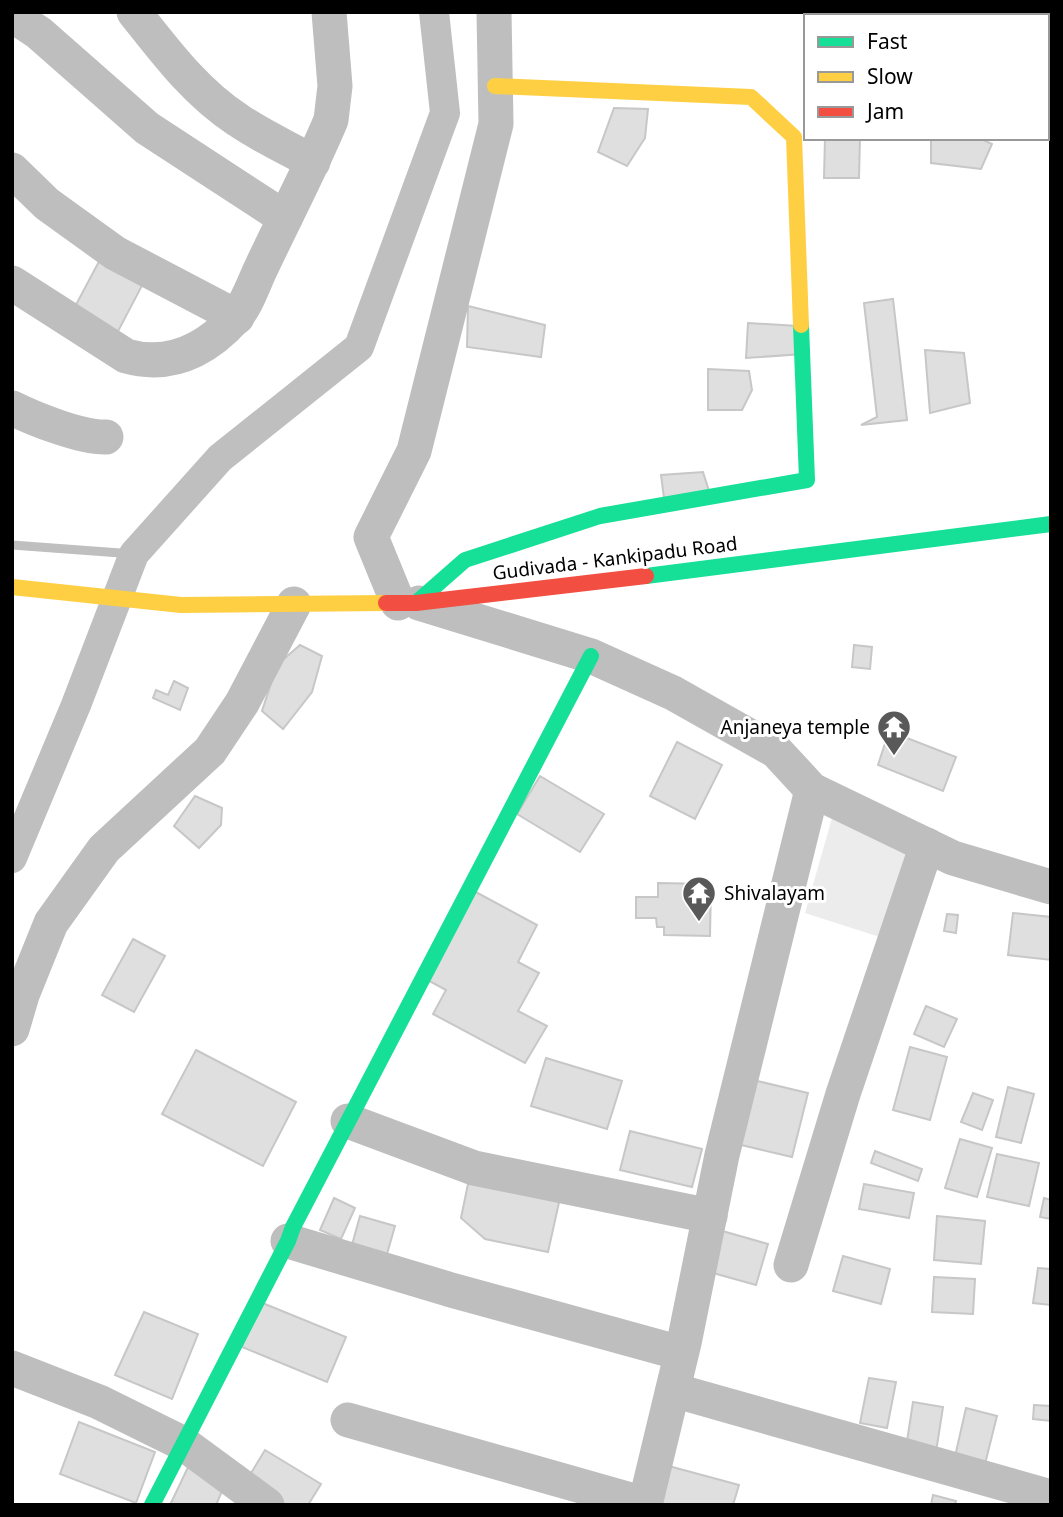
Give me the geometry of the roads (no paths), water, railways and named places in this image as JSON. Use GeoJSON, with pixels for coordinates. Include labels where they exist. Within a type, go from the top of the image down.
{"type":"FeatureCollection","features":[{"type":"Feature","properties":{"kind":"street"},"geometry":{"type":"LineString","coordinates":[[134,12],[181,71],[204,93],[237,120],[313,162]]}},
{"type":"Feature","properties":{"kind":"street"},"geometry":{"type":"LineString","coordinates":[[12,283],[125,356],[142,360],[159,361],[177,357],[201,346],[237,317],[331,120],[335,86],[330,12]]}},
{"type":"Feature","properties":{"kind":"street"},"geometry":{"type":"LineString","coordinates":[[494,12],[496,124],[414,451],[370,537],[407,603],[591,656],[673,694],[776,751],[812,790],[953,858],[1051,887]]}},
{"type":"Feature","properties":{"kind":"street"},"geometry":{"type":"LineString","coordinates":[[12,15],[39,33],[147,128],[285,218]]}},
{"type":"Feature","properties":{"kind":"street"},"geometry":{"type":"LineString","coordinates":[[407,603],[465,560],[600,516],[807,481],[794,137],[751,97],[495,86]]}},
{"type":"Feature","properties":{"kind":"street"},"geometry":{"type":"LineString","coordinates":[[12,170],[47,204],[115,253],[237,317]]}},
{"type":"Feature","properties":{"kind":"street"},"geometry":{"type":"LineString","coordinates":[[12,408],[93,437],[106,437]]}},
{"type":"Feature","properties":{"kind":"street","name":"Gudivada - Kankipadu Road"},"geometry":{"type":"LineString","coordinates":[[16,587],[181,605],[407,603],[757,563],[1051,524]]}},
{"type":"Feature","properties":{"kind":"street"},"geometry":{"type":"LineString","coordinates":[[12,1030],[22,995],[51,923],[104,849],[209,751],[242,703],[294,604]]}},
{"type":"Feature","properties":{"kind":"street"},"geometry":{"type":"LineString","coordinates":[[152,1505],[293,1227],[591,656]]}},
{"type":"Feature","properties":{"kind":"street"},"geometry":{"type":"LineString","coordinates":[[348,1420],[645,1505],[673,1390],[722,1156],[812,790]]}},
{"type":"Feature","properties":{"kind":"street"},"geometry":{"type":"LineString","coordinates":[[791,1265],[843,1094],[927,845]]}},
{"type":"Feature","properties":{"kind":"street"},"geometry":{"type":"LineString","coordinates":[[348,1121],[474,1168],[710,1216]]}},
{"type":"Feature","properties":{"kind":"street"},"geometry":{"type":"LineString","coordinates":[[288,1241],[448,1289],[681,1353]]}},
{"type":"Feature","properties":{"kind":"street"},"geometry":{"type":"LineString","coordinates":[[12,1368],[99,1402],[184,1444],[267,1505]]}},
{"type":"Feature","properties":{"kind":"street"},"geometry":{"type":"LineString","coordinates":[[673,1390],[1051,1497]]}},
{"type":"Feature","properties":{"kind":"waterway"},"geometry":{"type":"LineString","coordinates":[[12,858],[76,705],[134,554],[220,458],[359,347],[445,113],[434,12]]}},
{"type":"Feature","properties":{"kind":"waterway"},"geometry":{"type":"LineString","coordinates":[[12,545],[134,554]]}},
{"type":"Feature","properties":{"kind":"place","name":"Anjaneya temple"},"geometry":{"type":"Point","coordinates":[894,757]}},
{"type":"Feature","properties":{"kind":"place","name":"Shivalayam"},"geometry":{"type":"Point","coordinates":[699,923]}}]}
